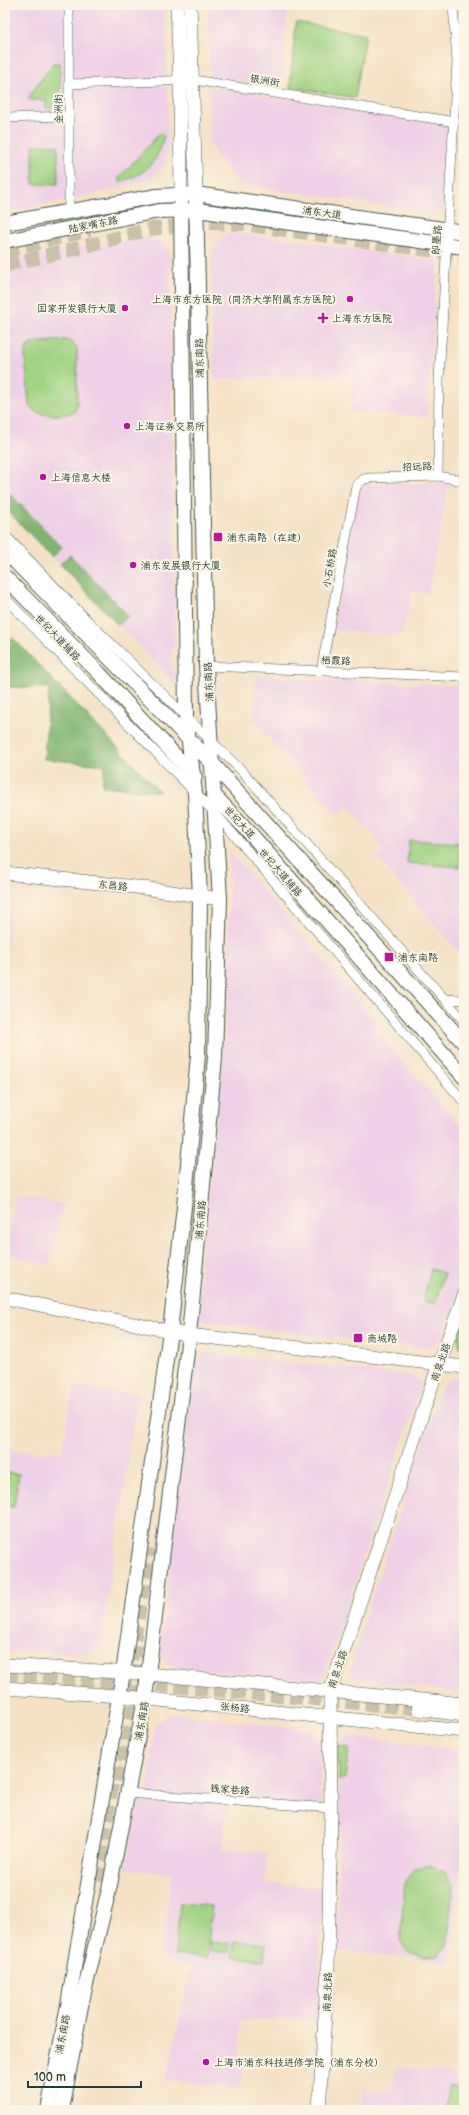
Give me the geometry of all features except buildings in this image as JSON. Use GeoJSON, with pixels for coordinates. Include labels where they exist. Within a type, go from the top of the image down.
{"type":"FeatureCollection","features":[{"type":"Feature","properties":{"kind":"main road","name":"浦东大道"},"geometry":{"type":"LineString","coordinates":[[181,194],[196,194],[464,232]]}},
{"type":"Feature","properties":{"kind":"main road","name":"浦东南路"},"geometry":{"type":"LineString","coordinates":[[62,2110],[74,2007],[123,1673],[170,1331],[198,1055],[200,897],[195,793],[186,717],[181,194]]}},
{"type":"Feature","properties":{"kind":"main road","name":"陆家嘴东路"},"geometry":{"type":"LineString","coordinates":[[5,223],[157,196],[181,194]]}},
{"type":"Feature","properties":{"kind":"main road","name":"浦东南路"},"geometry":{"type":"LineString","coordinates":[[74,2007],[110,1885],[128,1793],[148,1674],[189,1335],[215,1057],[220,899],[206,666],[196,194]]}},
{"type":"Feature","properties":{"kind":"main road","name":"浦东大道"},"geometry":{"type":"LineString","coordinates":[[181,210],[197,210],[464,247]]}},
{"type":"Feature","properties":{"kind":"main road","name":"陆家嘴东路"},"geometry":{"type":"LineString","coordinates":[[5,241],[159,212],[181,210]]}},
{"type":"Feature","properties":{"kind":"main road","name":"世纪大道"},"geometry":{"type":"LineString","coordinates":[[5,550],[213,764],[448,1023],[464,1043]]}},
{"type":"Feature","properties":{"kind":"main road","name":"世纪大道"},"geometry":{"type":"LineString","coordinates":[[5,577],[99,673],[193,775],[250,833],[464,1077]]}},
{"type":"Feature","properties":{"kind":"main road","name":"浦东南路"},"geometry":{"type":"LineString","coordinates":[[157,1424],[153,1549],[178,1428]]}},
{"type":"Feature","properties":{"kind":"main road","name":"浦东南路"},"geometry":{"type":"LineString","coordinates":[[48,2110],[74,2007],[101,1881]]}},
{"type":"Feature","properties":{"kind":"street","name":"金洲街"},"geometry":{"type":"LineString","coordinates":[[69,5],[69,212]]}},
{"type":"Feature","properties":{"kind":"street","name":"浦东南路"},"geometry":{"type":"LineString","coordinates":[[177,5],[180,80],[181,194]]}},
{"type":"Feature","properties":{"kind":"street","name":"浦东南路"},"geometry":{"type":"LineString","coordinates":[[190,5],[194,80],[196,194]]}},
{"type":"Feature","properties":{"kind":"street","name":"即墨路"},"geometry":{"type":"LineString","coordinates":[[438,476],[440,380],[447,244],[455,122],[461,62],[453,5]]}},
{"type":"Feature","properties":{"kind":"street","name":"银洲街"},"geometry":{"type":"LineString","coordinates":[[69,84],[194,80],[455,122]]}},
{"type":"Feature","properties":{"kind":"street"},"geometry":{"type":"LineString","coordinates":[[5,118],[69,116]]}},
{"type":"Feature","properties":{"kind":"street","name":"招远路"},"geometry":{"type":"LineString","coordinates":[[370,478],[438,476],[464,481]]}},
{"type":"Feature","properties":{"kind":"street","name":"小石桥路"},"geometry":{"type":"LineString","coordinates":[[322,671],[354,490],[359,482],[370,478]]}},
{"type":"Feature","properties":{"kind":"street"},"geometry":{"type":"LineString","coordinates":[[5,535],[88,621],[242,771],[464,1021]]}},
{"type":"Feature","properties":{"kind":"street","name":"世纪大道辅路"},"geometry":{"type":"LineString","coordinates":[[5,598],[216,814],[464,1102]]}},
{"type":"Feature","properties":{"kind":"street","name":"栖霞路"},"geometry":{"type":"LineString","coordinates":[[206,666],[464,677]]}},
{"type":"Feature","properties":{"kind":"street"},"geometry":{"type":"LineString","coordinates":[[186,717],[213,764]]}},
{"type":"Feature","properties":{"kind":"street","name":"东昌路"},"geometry":{"type":"LineString","coordinates":[[5,873],[136,887],[220,899]]}},
{"type":"Feature","properties":{"kind":"street"},"geometry":{"type":"LineString","coordinates":[[445,999],[464,1000]]}},
{"type":"Feature","properties":{"kind":"street"},"geometry":{"type":"LineString","coordinates":[[445,999],[448,1023]]}},
{"type":"Feature","properties":{"kind":"street","name":"南泉北路"},"geometry":{"type":"LineString","coordinates":[[319,2110],[326,2019],[331,1808],[330,1692],[439,1364],[464,1295]]}},
{"type":"Feature","properties":{"kind":"street"},"geometry":{"type":"LineString","coordinates":[[5,1298],[189,1335],[464,1367]]}},
{"type":"Feature","properties":{"kind":"street"},"geometry":{"type":"LineString","coordinates":[[5,1665],[148,1674],[464,1704]]}},
{"type":"Feature","properties":{"kind":"street","name":"张杨路"},"geometry":{"type":"LineString","coordinates":[[5,1688],[119,1696],[330,1716],[464,1731]]}},
{"type":"Feature","properties":{"kind":"street"},"geometry":{"type":"LineString","coordinates":[[464,1715],[417,1713],[464,1723]]}},
{"type":"Feature","properties":{"kind":"street","name":"钱家巷路"},"geometry":{"type":"LineString","coordinates":[[128,1793],[331,1808]]}},
{"type":"Feature","properties":{"kind":"shaded area"},"geometry":{"type":"Polygon","coordinates":[[[5,5],[165,5],[169,145],[165,163],[154,177],[119,188],[5,212],[5,5]]]}},
{"type":"Feature","properties":{"kind":"shaded area"},"geometry":{"type":"Polygon","coordinates":[[[208,5],[288,5],[280,89],[210,76],[208,5]]]}},
{"type":"Feature","properties":{"kind":"shaded area"},"geometry":{"type":"Polygon","coordinates":[[[209,86],[448,125],[442,206],[440,209],[430,212],[244,185],[237,182],[215,153],[209,140],[209,86]]]}},
{"type":"Feature","properties":{"kind":"shaded area","name":"上海东方医院"},"geometry":{"type":"Polygon","coordinates":[[[234,232],[438,260],[427,417],[351,411],[353,375],[214,379],[211,259],[213,250],[219,241],[226,234],[234,232]]]}},
{"type":"Feature","properties":{"kind":"shaded area"},"geometry":{"type":"Polygon","coordinates":[[[148,237],[163,242],[170,255],[175,641],[170,660],[177,677],[177,682],[175,683],[5,508],[5,260],[148,237]]]}},
{"type":"Feature","properties":{"kind":"shaded area"},"geometry":{"type":"Polygon","coordinates":[[[369,483],[449,483],[428,594],[413,591],[402,635],[333,630],[359,487],[369,483]]]}},
{"type":"Feature","properties":{"kind":"shaded area"},"geometry":{"type":"Polygon","coordinates":[[[256,676],[464,686],[464,958],[377,857],[384,851],[373,833],[346,805],[337,815],[254,720],[256,676]]]}},
{"type":"Feature","properties":{"kind":"shaded area"},"geometry":{"type":"Polygon","coordinates":[[[229,851],[376,1021],[374,1030],[464,1130],[464,1279],[443,1336],[434,1345],[420,1347],[302,1334],[204,1321],[197,1318],[203,1235],[225,1034],[229,960],[229,851]]]}},
{"type":"Feature","properties":{"kind":"shaded area"},"geometry":{"type":"Polygon","coordinates":[[[5,913],[11,914],[7,948],[5,948],[5,913]]]}},
{"type":"Feature","properties":{"kind":"shaded area"},"geometry":{"type":"Polygon","coordinates":[[[16,1196],[63,1204],[50,1265],[5,1254],[16,1196]]]}},
{"type":"Feature","properties":{"kind":"shaded area"},"geometry":{"type":"Polygon","coordinates":[[[205,1353],[412,1376],[420,1381],[421,1385],[325,1673],[320,1679],[311,1681],[174,1667],[164,1662],[161,1657],[160,1651],[194,1365],[200,1356],[205,1353]]]}},
{"type":"Feature","properties":{"kind":"shaded area"},"geometry":{"type":"Polygon","coordinates":[[[452,1378],[464,1378],[464,1693],[355,1678],[350,1674],[350,1670],[365,1618],[442,1386],[452,1378]]]}},
{"type":"Feature","properties":{"kind":"shaded area"},"geometry":{"type":"Polygon","coordinates":[[[74,1386],[138,1395],[101,1641],[97,1649],[89,1653],[5,1650],[5,1451],[62,1452],[74,1386]]]}},
{"type":"Feature","properties":{"kind":"shaded area"},"geometry":{"type":"Polygon","coordinates":[[[175,1714],[308,1730],[314,1732],[320,1742],[321,1807],[227,1800],[223,1849],[267,1853],[265,1883],[322,1888],[317,2019],[240,2020],[239,2054],[243,2070],[241,2089],[166,2080],[192,1966],[161,1959],[172,1874],[126,1869],[137,1804],[148,1790],[155,1726],[167,1715],[175,1714]]]}},
{"type":"Feature","properties":{"kind":"shaded area"},"geometry":{"type":"Polygon","coordinates":[[[350,1736],[464,1750],[464,1836],[450,1963],[336,1950],[340,1806],[337,1746],[342,1738],[350,1736]]]}},
{"type":"Feature","properties":{"kind":"shaded area"},"geometry":{"type":"Polygon","coordinates":[[[395,2067],[459,2075],[458,2085],[464,2086],[464,2110],[361,2110],[364,2088],[393,2091],[395,2067]]]}},
{"type":"Feature","properties":{"kind":"green space"},"geometry":{"type":"Polygon","coordinates":[[[296,22],[366,34],[355,98],[290,87],[296,22]]]}},
{"type":"Feature","properties":{"kind":"green space"},"geometry":{"type":"Polygon","coordinates":[[[53,63],[60,63],[60,108],[46,108],[46,100],[31,100],[28,98],[53,63]]]}},
{"type":"Feature","properties":{"kind":"green space"},"geometry":{"type":"Polygon","coordinates":[[[160,133],[164,136],[161,146],[158,154],[150,166],[137,175],[120,182],[118,179],[160,133]]]}},
{"type":"Feature","properties":{"kind":"green space"},"geometry":{"type":"Polygon","coordinates":[[[33,145],[58,145],[58,184],[33,184],[33,145]]]}},
{"type":"Feature","properties":{"kind":"green space"},"geometry":{"type":"Polygon","coordinates":[[[66,340],[72,342],[77,348],[77,407],[74,412],[56,415],[37,412],[29,405],[25,354],[27,347],[33,343],[66,340]]]}},
{"type":"Feature","properties":{"kind":"green space"},"geometry":{"type":"Polygon","coordinates":[[[10,494],[62,547],[52,557],[5,508],[5,499],[10,494]]]}},
{"type":"Feature","properties":{"kind":"green space"},"geometry":{"type":"Polygon","coordinates":[[[70,555],[128,616],[118,625],[60,564],[70,555]]]}},
{"type":"Feature","properties":{"kind":"green space"},"geometry":{"type":"Polygon","coordinates":[[[12,637],[160,792],[102,786],[105,765],[44,759],[49,688],[5,687],[5,644],[12,637]]]}},
{"type":"Feature","properties":{"kind":"green space"},"geometry":{"type":"Polygon","coordinates":[[[409,840],[461,843],[459,867],[407,863],[409,840]]]}},
{"type":"Feature","properties":{"kind":"green space"},"geometry":{"type":"Polygon","coordinates":[[[431,1269],[444,1273],[435,1304],[423,1301],[431,1269]]]}},
{"type":"Feature","properties":{"kind":"green space"},"geometry":{"type":"Polygon","coordinates":[[[464,1318],[464,1353],[459,1345],[458,1336],[464,1318]]]}},
{"type":"Feature","properties":{"kind":"green space"},"geometry":{"type":"Polygon","coordinates":[[[5,1472],[19,1474],[14,1507],[5,1506],[5,1472]]]}},
{"type":"Feature","properties":{"kind":"green space"},"geometry":{"type":"Polygon","coordinates":[[[337,1746],[349,1748],[345,1778],[339,1781],[337,1746]]]}},
{"type":"Feature","properties":{"kind":"green space"},"geometry":{"type":"Polygon","coordinates":[[[430,1865],[445,1872],[453,1885],[447,1947],[437,1956],[422,1957],[408,1952],[400,1941],[405,1881],[415,1869],[430,1865]]]}},
{"type":"Feature","properties":{"kind":"green space"},"geometry":{"type":"Polygon","coordinates":[[[180,1903],[212,1906],[207,1958],[175,1955],[180,1903]]]}},
{"type":"Feature","properties":{"kind":"green space"},"geometry":{"type":"Polygon","coordinates":[[[211,1941],[230,1943],[229,1953],[210,1951],[211,1941]]]}},
{"type":"Feature","properties":{"kind":"green space"},"geometry":{"type":"Polygon","coordinates":[[[234,1941],[266,1944],[264,1960],[232,1957],[234,1941]]]}},
{"type":"Feature","properties":{"kind":"green space"},"geometry":{"type":"Polygon","coordinates":[[[448,2086],[464,2088],[464,2110],[445,2110],[448,2086]]]}},
{"type":"Feature","properties":{"kind":"tunnel"},"geometry":{"type":"LineString","coordinates":[[5,265],[75,249],[150,229],[207,223],[243,224],[464,255]]}},
{"type":"Feature","properties":{"kind":"tunnel"},"geometry":{"type":"LineString","coordinates":[[5,251],[90,230]]}},
{"type":"Feature","properties":{"kind":"tunnel"},"geometry":{"type":"LineString","coordinates":[[131,1660],[149,1548]]}},
{"type":"Feature","properties":{"kind":"tunnel"},"geometry":{"type":"LineString","coordinates":[[121,1782],[143,1646]]}},
{"type":"Feature","properties":{"kind":"tunnel"},"geometry":{"type":"LineString","coordinates":[[5,1674],[168,1686],[418,1709]]}},
{"type":"Feature","properties":{"kind":"tunnel"},"geometry":{"type":"LineString","coordinates":[[96,1881],[115,1766]]}},
{"type":"Feature","properties":{"kind":"place","name":"上海市东方医院（同济大学附属东方医院）"},"geometry":{"type":"Point","coordinates":[350,299]}},
{"type":"Feature","properties":{"kind":"place","name":"国家开发银行大厦"},"geometry":{"type":"Point","coordinates":[125,308]}},
{"type":"Feature","properties":{"kind":"place","name":"上海东方医院"},"geometry":{"type":"Point","coordinates":[323,318]}},
{"type":"Feature","properties":{"kind":"place","name":"上海证券交易所"},"geometry":{"type":"Point","coordinates":[127,426]}},
{"type":"Feature","properties":{"kind":"place","name":"上海信息大楼"},"geometry":{"type":"Point","coordinates":[43,477]}},
{"type":"Feature","properties":{"kind":"place","name":"浦东南路（在建）"},"geometry":{"type":"Point","coordinates":[218,537]}},
{"type":"Feature","properties":{"kind":"place","name":"浦东发展银行大厦"},"geometry":{"type":"Point","coordinates":[133,565]}},
{"type":"Feature","properties":{"kind":"place","name":"浦东南路"},"geometry":{"type":"Point","coordinates":[389,957]}},
{"type":"Feature","properties":{"kind":"place","name":"商城路"},"geometry":{"type":"Point","coordinates":[358,1338]}},
{"type":"Feature","properties":{"kind":"place","name":"上海市浦东科技进修学院（浦东分校）"},"geometry":{"type":"Point","coordinates":[206,2062]}}]}
